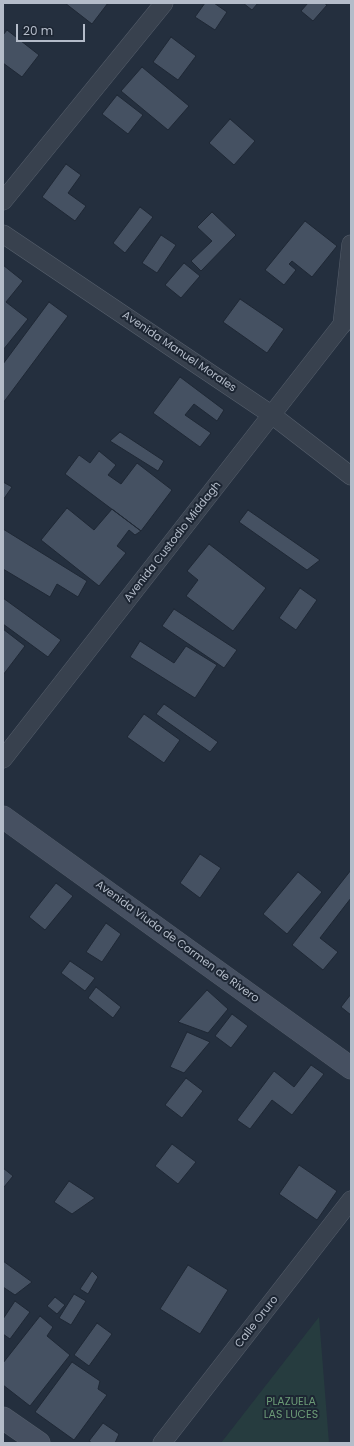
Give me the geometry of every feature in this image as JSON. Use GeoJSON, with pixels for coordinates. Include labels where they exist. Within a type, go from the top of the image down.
{"type":"FeatureCollection","features":[{"type":"Feature","properties":{"kind":"street"},"geometry":{"type":"LineString","coordinates":[[3,201],[164,3]]}},
{"type":"Feature","properties":{"kind":"street","name":"Avenida Manuel Morales"},"geometry":{"type":"LineString","coordinates":[[3,234],[272,415],[351,476]]}},
{"type":"Feature","properties":{"kind":"street"},"geometry":{"type":"LineString","coordinates":[[346,319],[351,244]]}},
{"type":"Feature","properties":{"kind":"street","name":"Avenida Custodio Middagh"},"geometry":{"type":"LineString","coordinates":[[3,759],[346,319]]}},
{"type":"Feature","properties":{"kind":"street","name":"Avenida Viuda de Carmen de Rivero"},"geometry":{"type":"LineString","coordinates":[[3,817],[351,1068]]}},
{"type":"Feature","properties":{"kind":"street","name":"Calle Oruro"},"geometry":{"type":"LineString","coordinates":[[162,1443],[351,1200]]}},
{"type":"Feature","properties":{"kind":"street"},"geometry":{"type":"LineString","coordinates":[[3,1418],[39,1443]]}},
{"type":"Feature","properties":{"kind":"green space","name":"PLAZUELA LAS LUCES"},"geometry":{"type":"Polygon","coordinates":[[[319,1317],[329,1443],[221,1443],[319,1317]]]}},
{"type":"Feature","properties":{"kind":"building"},"geometry":{"type":"Polygon","coordinates":[[[65,3],[108,3],[92,24],[65,3]]]}},
{"type":"Feature","properties":{"kind":"building"},"geometry":{"type":"Polygon","coordinates":[[[205,3],[214,3],[227,12],[215,30],[195,17],[205,3]]]}},
{"type":"Feature","properties":{"kind":"building"},"geometry":{"type":"Polygon","coordinates":[[[243,3],[258,3],[252,10],[243,3]]]}},
{"type":"Feature","properties":{"kind":"building"},"geometry":{"type":"Polygon","coordinates":[[[308,3],[324,3],[327,5],[313,21],[301,11],[308,3]]]}},
{"type":"Feature","properties":{"kind":"building"},"geometry":{"type":"Polygon","coordinates":[[[7,30],[39,55],[22,77],[3,63],[3,35],[7,30]]]}},
{"type":"Feature","properties":{"kind":"building"},"geometry":{"type":"Polygon","coordinates":[[[171,37],[196,56],[178,80],[153,62],[171,37]]]}},
{"type":"Feature","properties":{"kind":"building"},"geometry":{"type":"Polygon","coordinates":[[[142,67],[189,106],[168,130],[121,91],[142,67]]]}},
{"type":"Feature","properties":{"kind":"building"},"geometry":{"type":"Polygon","coordinates":[[[117,95],[143,115],[128,134],[102,114],[117,95]]]}},
{"type":"Feature","properties":{"kind":"building"},"geometry":{"type":"Polygon","coordinates":[[[230,119],[255,141],[234,165],[209,143],[230,119]]]}},
{"type":"Feature","properties":{"kind":"building"},"geometry":{"type":"Polygon","coordinates":[[[66,164],[81,175],[68,193],[86,206],[75,221],[42,197],[66,164]]]}},
{"type":"Feature","properties":{"kind":"building"},"geometry":{"type":"Polygon","coordinates":[[[140,207],[153,217],[125,253],[113,243],[140,207]]]}},
{"type":"Feature","properties":{"kind":"building"},"geometry":{"type":"Polygon","coordinates":[[[212,212],[236,235],[201,271],[191,261],[212,241],[197,227],[212,212]]]}},
{"type":"Feature","properties":{"kind":"building"},"geometry":{"type":"Polygon","coordinates":[[[305,221],[337,246],[312,277],[292,261],[289,264],[296,270],[284,285],[265,270],[305,221]]]}},
{"type":"Feature","properties":{"kind":"building"},"geometry":{"type":"Polygon","coordinates":[[[161,235],[176,245],[157,273],[142,263],[161,235]]]}},
{"type":"Feature","properties":{"kind":"building"},"geometry":{"type":"Polygon","coordinates":[[[184,263],[200,276],[181,298],[165,285],[184,263]]]}},
{"type":"Feature","properties":{"kind":"building"},"geometry":{"type":"Polygon","coordinates":[[[3,265],[23,281],[6,302],[28,319],[3,350],[3,265]]]}},
{"type":"Feature","properties":{"kind":"building"},"geometry":{"type":"Polygon","coordinates":[[[240,299],[284,329],[267,353],[223,322],[240,299]]]}},
{"type":"Feature","properties":{"kind":"building"},"geometry":{"type":"Polygon","coordinates":[[[49,302],[68,316],[3,403],[3,364],[49,302]]]}},
{"type":"Feature","properties":{"kind":"building"},"geometry":{"type":"Polygon","coordinates":[[[180,377],[224,410],[217,421],[194,404],[185,415],[211,433],[200,447],[153,413],[180,377]]]}},
{"type":"Feature","properties":{"kind":"building"},"geometry":{"type":"Polygon","coordinates":[[[120,432],[164,461],[158,471],[110,441],[120,432]]]}},
{"type":"Feature","properties":{"kind":"building"},"geometry":{"type":"Polygon","coordinates":[[[99,451],[116,465],[108,475],[121,484],[137,463],[172,490],[141,531],[65,474],[79,455],[90,463],[99,451]]]}},
{"type":"Feature","properties":{"kind":"building"},"geometry":{"type":"Polygon","coordinates":[[[3,482],[12,487],[3,500],[3,482]]]}},
{"type":"Feature","properties":{"kind":"building"},"geometry":{"type":"Polygon","coordinates":[[[67,508],[94,530],[112,509],[141,531],[135,535],[129,530],[117,546],[126,553],[99,586],[41,540],[67,508]]]}},
{"type":"Feature","properties":{"kind":"building"},"geometry":{"type":"Polygon","coordinates":[[[248,510],[320,560],[307,570],[239,522],[248,510]]]}},
{"type":"Feature","properties":{"kind":"building"},"geometry":{"type":"Polygon","coordinates":[[[3,529],[87,581],[78,597],[57,584],[50,597],[3,569],[3,529]]]}},
{"type":"Feature","properties":{"kind":"building"},"geometry":{"type":"Polygon","coordinates":[[[209,544],[266,588],[233,631],[186,596],[198,580],[187,571],[209,544]]]}},
{"type":"Feature","properties":{"kind":"building"},"geometry":{"type":"Polygon","coordinates":[[[300,588],[317,600],[296,630],[279,618],[300,588]]]}},
{"type":"Feature","properties":{"kind":"building"},"geometry":{"type":"Polygon","coordinates":[[[3,598],[61,640],[48,657],[3,624],[3,598]]]}},
{"type":"Feature","properties":{"kind":"building"},"geometry":{"type":"Polygon","coordinates":[[[174,609],[237,650],[224,668],[162,626],[174,609]]]}},
{"type":"Feature","properties":{"kind":"building"},"geometry":{"type":"Polygon","coordinates":[[[3,629],[25,646],[3,675],[3,629]]]}},
{"type":"Feature","properties":{"kind":"building"},"geometry":{"type":"Polygon","coordinates":[[[140,641],[174,663],[186,646],[217,665],[195,698],[130,657],[140,641]]]}},
{"type":"Feature","properties":{"kind":"building"},"geometry":{"type":"Polygon","coordinates":[[[164,704],[218,742],[210,752],[156,714],[164,704]]]}},
{"type":"Feature","properties":{"kind":"building"},"geometry":{"type":"Polygon","coordinates":[[[144,714],[180,740],[164,763],[127,737],[144,714]]]}},
{"type":"Feature","properties":{"kind":"building"},"geometry":{"type":"Polygon","coordinates":[[[200,854],[221,868],[200,898],[180,883],[200,854]]]}},
{"type":"Feature","properties":{"kind":"building"},"geometry":{"type":"Polygon","coordinates":[[[351,870],[351,898],[320,938],[338,952],[323,970],[292,945],[351,870]]]}},
{"type":"Feature","properties":{"kind":"building"},"geometry":{"type":"Polygon","coordinates":[[[298,872],[322,892],[287,934],[263,914],[298,872]]]}},
{"type":"Feature","properties":{"kind":"building"},"geometry":{"type":"Polygon","coordinates":[[[56,883],[73,896],[45,930],[29,917],[56,883]]]}},
{"type":"Feature","properties":{"kind":"building"},"geometry":{"type":"Polygon","coordinates":[[[106,923],[121,934],[102,962],[86,952],[106,923]]]}},
{"type":"Feature","properties":{"kind":"building"},"geometry":{"type":"Polygon","coordinates":[[[70,961],[95,978],[85,991],[61,973],[70,961]]]}},
{"type":"Feature","properties":{"kind":"building"},"geometry":{"type":"Polygon","coordinates":[[[96,987],[121,1007],[113,1018],[88,998],[96,987]]]}},
{"type":"Feature","properties":{"kind":"building"},"geometry":{"type":"Polygon","coordinates":[[[207,990],[228,1009],[208,1033],[178,1022],[207,990]]]}},
{"type":"Feature","properties":{"kind":"building"},"geometry":{"type":"Polygon","coordinates":[[[351,994],[351,1015],[341,1007],[351,994]]]}},
{"type":"Feature","properties":{"kind":"building"},"geometry":{"type":"Polygon","coordinates":[[[232,1014],[248,1026],[231,1048],[215,1036],[232,1014]]]}},
{"type":"Feature","properties":{"kind":"building"},"geometry":{"type":"Polygon","coordinates":[[[187,1032],[210,1042],[184,1073],[170,1067],[187,1032]]]}},
{"type":"Feature","properties":{"kind":"building"},"geometry":{"type":"Polygon","coordinates":[[[311,1065],[324,1074],[292,1115],[272,1100],[250,1129],[237,1120],[274,1071],[294,1087],[311,1065]]]}},
{"type":"Feature","properties":{"kind":"building"},"geometry":{"type":"Polygon","coordinates":[[[186,1078],[203,1091],[182,1118],[165,1105],[186,1078]]]}},
{"type":"Feature","properties":{"kind":"building"},"geometry":{"type":"Polygon","coordinates":[[[172,1144],[196,1162],[178,1184],[155,1166],[172,1144]]]}},
{"type":"Feature","properties":{"kind":"building"},"geometry":{"type":"Polygon","coordinates":[[[299,1165],[337,1191],[317,1220],[279,1194],[299,1165]]]}},
{"type":"Feature","properties":{"kind":"building"},"geometry":{"type":"Polygon","coordinates":[[[3,1168],[13,1176],[4,1187],[3,1187],[3,1168]]]}},
{"type":"Feature","properties":{"kind":"building"},"geometry":{"type":"Polygon","coordinates":[[[69,1181],[95,1198],[72,1214],[54,1202],[69,1181]]]}},
{"type":"Feature","properties":{"kind":"building"},"geometry":{"type":"Polygon","coordinates":[[[3,1261],[32,1282],[15,1295],[3,1287],[3,1261]]]}},
{"type":"Feature","properties":{"kind":"building"},"geometry":{"type":"Polygon","coordinates":[[[188,1265],[228,1290],[200,1334],[160,1309],[188,1265]]]}},
{"type":"Feature","properties":{"kind":"building"},"geometry":{"type":"Polygon","coordinates":[[[92,1271],[98,1277],[88,1294],[80,1289],[92,1271]]]}},
{"type":"Feature","properties":{"kind":"building"},"geometry":{"type":"Polygon","coordinates":[[[74,1294],[86,1301],[71,1325],[59,1318],[74,1294]]]}},
{"type":"Feature","properties":{"kind":"building"},"geometry":{"type":"Polygon","coordinates":[[[55,1297],[65,1305],[57,1314],[47,1306],[55,1297]]]}},
{"type":"Feature","properties":{"kind":"building"},"geometry":{"type":"Polygon","coordinates":[[[15,1301],[30,1312],[10,1339],[3,1334],[3,1319],[15,1301]]]}},
{"type":"Feature","properties":{"kind":"building"},"geometry":{"type":"Polygon","coordinates":[[[40,1316],[53,1327],[47,1336],[70,1355],[30,1406],[3,1385],[3,1363],[40,1316]]]}},
{"type":"Feature","properties":{"kind":"building"},"geometry":{"type":"Polygon","coordinates":[[[97,1323],[112,1334],[89,1366],[74,1355],[97,1323]]]}},
{"type":"Feature","properties":{"kind":"building"},"geometry":{"type":"Polygon","coordinates":[[[72,1362],[100,1381],[98,1389],[107,1395],[74,1440],[35,1412],[72,1362]]]}},
{"type":"Feature","properties":{"kind":"building"},"geometry":{"type":"Polygon","coordinates":[[[103,1423],[119,1434],[115,1443],[92,1443],[89,1441],[103,1423]]]}}]}
